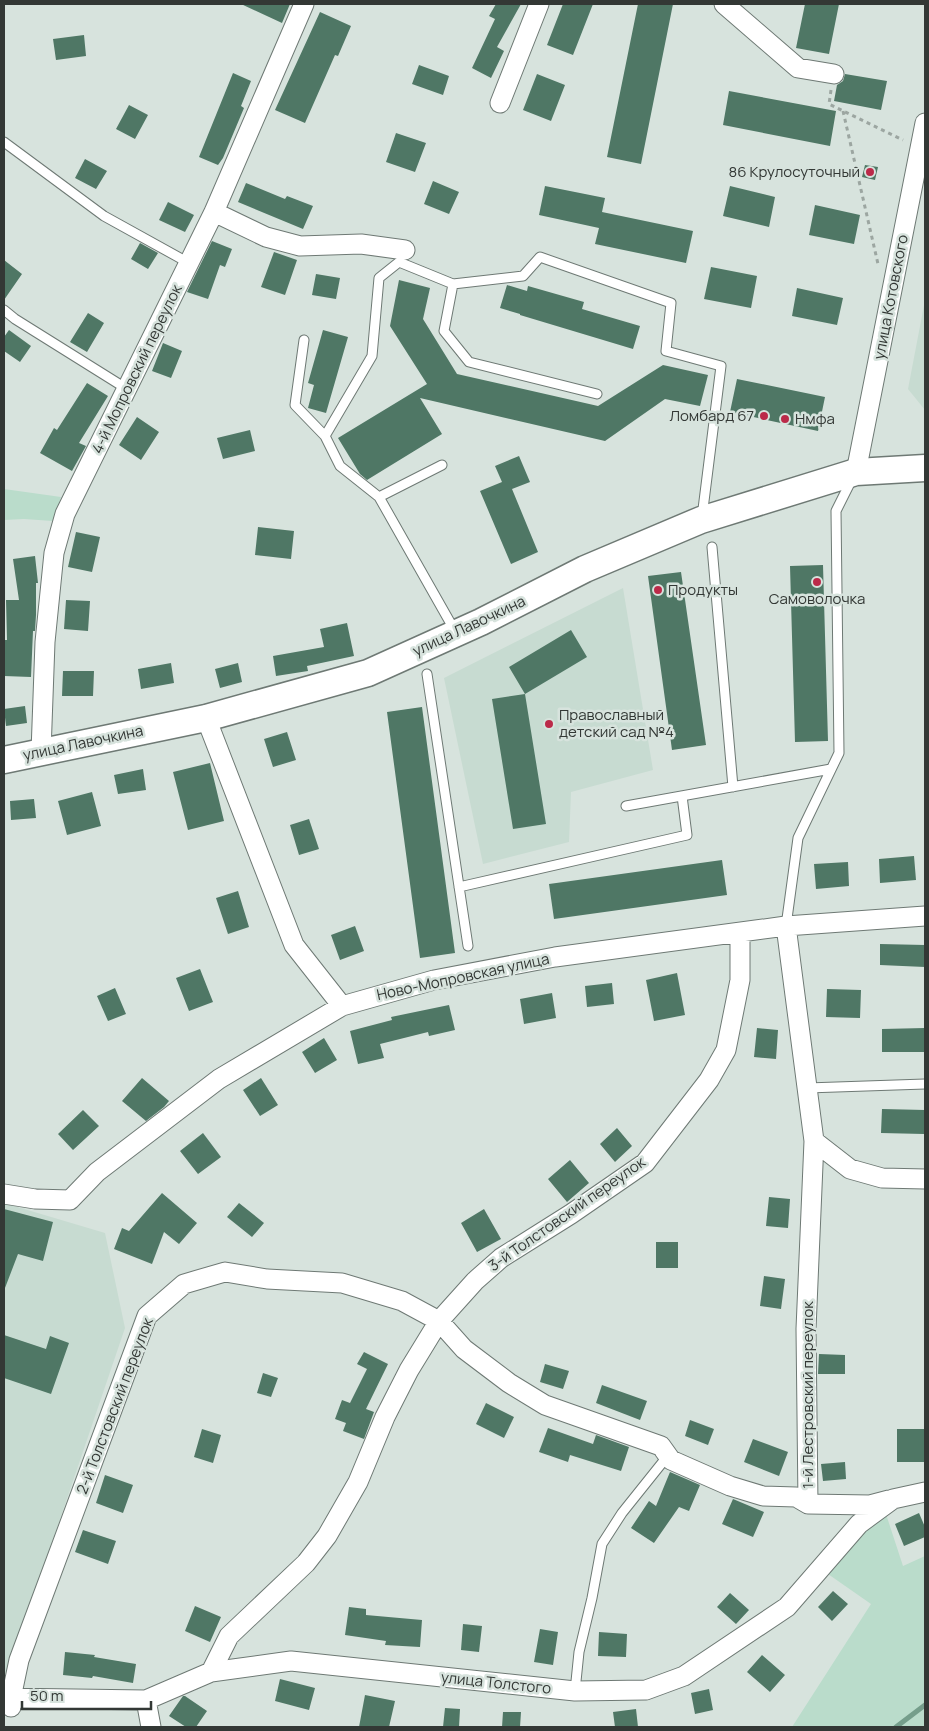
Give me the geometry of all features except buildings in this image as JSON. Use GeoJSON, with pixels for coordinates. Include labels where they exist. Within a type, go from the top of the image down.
{"type":"FeatureCollection","features":[{"type":"Feature","properties":{"kind":"main road","name":"улица Лавочкина"},"geometry":{"type":"LineString","coordinates":[[4,760],[206,718],[368,673],[481,622],[585,569],[701,520],[856,472],[925,468]]}},
{"type":"Feature","properties":{"kind":"street","name":"4-й Мопровский переулок"},"geometry":{"type":"LineString","coordinates":[[41,752],[45,642],[54,553],[65,514],[214,212],[304,4]]}},
{"type":"Feature","properties":{"kind":"street"},"geometry":{"type":"LineString","coordinates":[[500,103],[539,4]]}},
{"type":"Feature","properties":{"kind":"street"},"geometry":{"type":"LineString","coordinates":[[724,4],[798,68],[834,74]]}},
{"type":"Feature","properties":{"kind":"street","name":"улица Котовского"},"geometry":{"type":"LineString","coordinates":[[856,472],[925,123]]}},
{"type":"Feature","properties":{"kind":"street"},"geometry":{"type":"LineString","coordinates":[[214,212],[266,237],[300,246],[361,244],[405,250]]}},
{"type":"Feature","properties":{"kind":"street"},"geometry":{"type":"LineString","coordinates":[[206,718],[294,945],[342,1006]]}},
{"type":"Feature","properties":{"kind":"street","name":"Ново-Мопровская улица"},"geometry":{"type":"LineString","coordinates":[[4,1194],[35,1200],[70,1200],[97,1172],[219,1079],[342,1006],[434,980],[555,957],[786,926],[925,916]]}},
{"type":"Feature","properties":{"kind":"street","name":"1-й Лестровский переулок"},"geometry":{"type":"LineString","coordinates":[[786,926],[814,1141],[806,1329],[808,1504]]}},
{"type":"Feature","properties":{"kind":"street","name":"3-й Толстовский переулок"},"geometry":{"type":"LineString","coordinates":[[211,1672],[229,1636],[306,1563],[327,1536],[358,1482],[385,1417],[409,1370],[439,1322],[475,1281],[501,1258],[572,1214],[645,1163],[709,1080],[726,1050],[740,980],[740,932]]}},
{"type":"Feature","properties":{"kind":"street"},"geometry":{"type":"LineString","coordinates":[[814,1141],[850,1169],[882,1178],[925,1179]]}},
{"type":"Feature","properties":{"kind":"street","name":"2-й Толстовский переулок"},"geometry":{"type":"LineString","coordinates":[[9,1701],[19,1660],[148,1316],[184,1284],[225,1272],[267,1280],[342,1283],[402,1301],[439,1322]]}},
{"type":"Feature","properties":{"kind":"street","name":"1-й Лестровский переулок"},"geometry":{"type":"LineString","coordinates":[[439,1322],[464,1349],[516,1388],[545,1405],[662,1446],[671,1460],[730,1486],[762,1496],[796,1497],[808,1504]]}},
{"type":"Feature","properties":{"kind":"street","name":"улица Толстого"},"geometry":{"type":"LineString","coordinates":[[9,1701],[146,1701],[211,1672],[291,1660],[575,1691],[646,1690],[684,1676],[787,1607],[858,1524],[893,1500],[925,1492]]}},
{"type":"Feature","properties":{"kind":"street"},"geometry":{"type":"LineString","coordinates":[[808,1504],[870,1505],[893,1500]]}},
{"type":"Feature","properties":{"kind":"street"},"geometry":{"type":"LineString","coordinates":[[146,1701],[151,1727]]}},
{"type":"Feature","properties":{"kind":"lane"},"geometry":{"type":"LineString","coordinates":[[4,142],[104,216],[189,263]]}},
{"type":"Feature","properties":{"kind":"lane"},"geometry":{"type":"LineString","coordinates":[[325,436],[372,356],[379,278],[399,262],[453,284],[523,276],[540,257],[671,303],[666,351],[721,366],[701,520]]}},
{"type":"Feature","properties":{"kind":"lane"},"geometry":{"type":"LineString","coordinates":[[453,284],[444,332],[469,362],[597,394]]}},
{"type":"Feature","properties":{"kind":"lane"},"geometry":{"type":"LineString","coordinates":[[4,310],[15,319],[127,389]]}},
{"type":"Feature","properties":{"kind":"lane"},"geometry":{"type":"LineString","coordinates":[[304,340],[295,405],[325,436],[340,466],[380,497],[456,633]]}},
{"type":"Feature","properties":{"kind":"lane"},"geometry":{"type":"LineString","coordinates":[[380,497],[442,465]]}},
{"type":"Feature","properties":{"kind":"lane"},"geometry":{"type":"LineString","coordinates":[[786,926],[798,838],[840,753],[836,511],[856,472]]}},
{"type":"Feature","properties":{"kind":"lane"},"geometry":{"type":"LineString","coordinates":[[712,547],[733,787]]}},
{"type":"Feature","properties":{"kind":"lane"},"geometry":{"type":"LineString","coordinates":[[427,674],[468,946]]}},
{"type":"Feature","properties":{"kind":"lane"},"geometry":{"type":"LineString","coordinates":[[626,806],[831,769]]}},
{"type":"Feature","properties":{"kind":"lane"},"geometry":{"type":"LineString","coordinates":[[459,887],[687,835],[682,796]]}},
{"type":"Feature","properties":{"kind":"lane"},"geometry":{"type":"LineString","coordinates":[[807,1088],[925,1084]]}},
{"type":"Feature","properties":{"kind":"lane"},"geometry":{"type":"LineString","coordinates":[[575,1691],[579,1652],[602,1544],[622,1513],[662,1463],[671,1460]]}},
{"type":"Feature","properties":{"kind":"path"},"geometry":{"type":"LineString","coordinates":[[834,74],[829,104],[903,140]]}},
{"type":"Feature","properties":{"kind":"path"},"geometry":{"type":"LineString","coordinates":[[843,111],[879,270]]}},
{"type":"Feature","properties":{"kind":"shaded area"},"geometry":{"type":"Polygon","coordinates":[[[925,300],[925,410],[908,389],[925,300]]]}},
{"type":"Feature","properties":{"kind":"shaded area","name":"Православный детский сад №4"},"geometry":{"type":"Polygon","coordinates":[[[623,588],[653,770],[571,792],[569,842],[483,864],[444,678],[623,588]]]}},
{"type":"Feature","properties":{"kind":"shaded area"},"geometry":{"type":"Polygon","coordinates":[[[4,1203],[105,1233],[125,1328],[5,1681],[4,1681],[4,1203]]]}},
{"type":"Feature","properties":{"kind":"green space"},"geometry":{"type":"Polygon","coordinates":[[[4,489],[61,497],[53,521],[4,520],[4,489]]]}},
{"type":"Feature","properties":{"kind":"green space"},"geometry":{"type":"Polygon","coordinates":[[[884,1508],[903,1566],[925,1556],[925,1727],[792,1727],[871,1604],[828,1574],[884,1508]]]}},
{"type":"Feature","properties":{"kind":"waterway"},"geometry":{"type":"LineString","coordinates":[[896,1727],[925,1705]]}},
{"type":"Feature","properties":{"kind":"place","name":"86 Крулосуточный"},"geometry":{"type":"Point","coordinates":[870,172]}},
{"type":"Feature","properties":{"kind":"place","name":"Ломбард 67"},"geometry":{"type":"Point","coordinates":[764,416]}},
{"type":"Feature","properties":{"kind":"place","name":"Нмфа"},"geometry":{"type":"Point","coordinates":[785,419]}},
{"type":"Feature","properties":{"kind":"place","name":"Самоволочка"},"geometry":{"type":"Point","coordinates":[817,582]}},
{"type":"Feature","properties":{"kind":"place","name":"Продукты"},"geometry":{"type":"Point","coordinates":[658,590]}},
{"type":"Feature","properties":{"kind":"place","name":"Православный детский сад №4"},"geometry":{"type":"Point","coordinates":[549,724]}}]}
